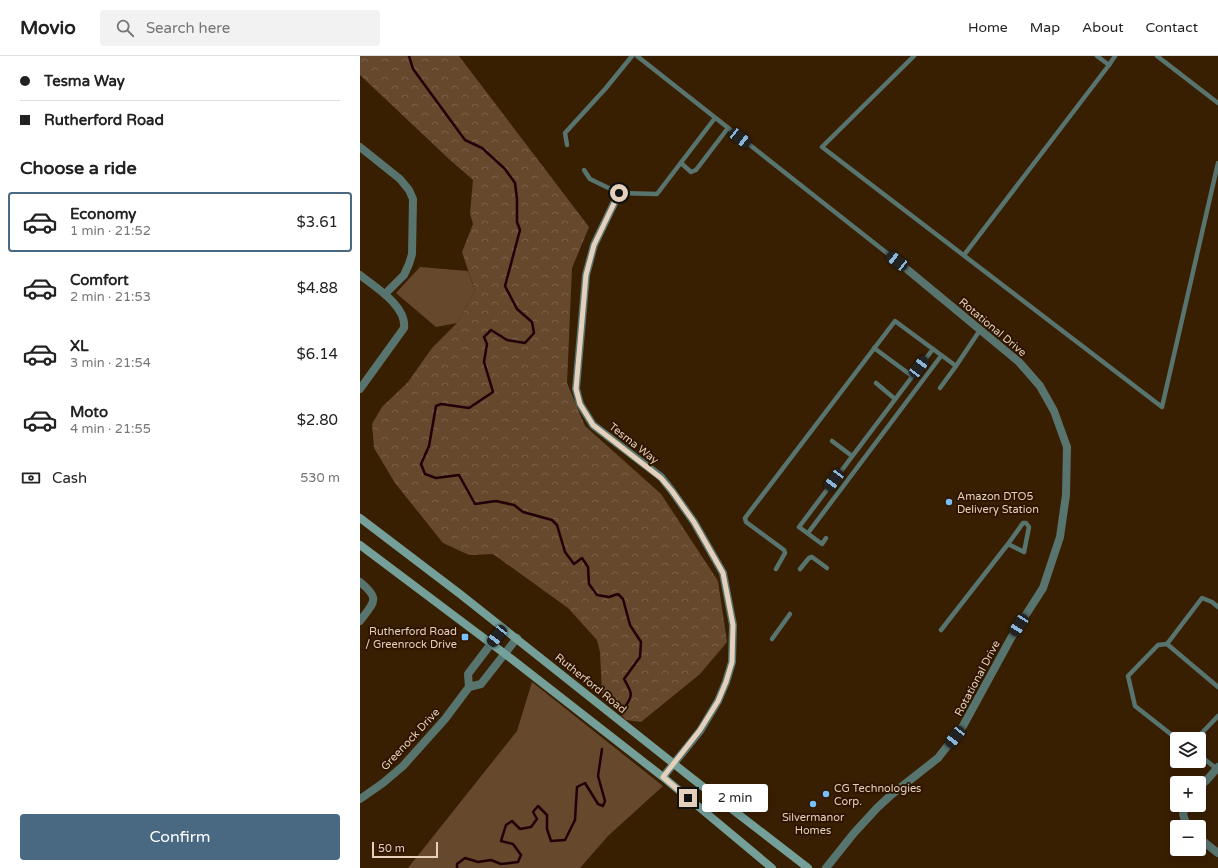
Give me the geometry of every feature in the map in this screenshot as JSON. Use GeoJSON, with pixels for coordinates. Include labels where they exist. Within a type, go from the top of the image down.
{"type":"FeatureCollection","features":[{"type":"Feature","properties":{"kind":"main road","name":"Rutherford Road"},"geometry":{"type":"LineString","coordinates":[[360,518],[516,638],[674,764],[808,868]]}},
{"type":"Feature","properties":{"kind":"main road"},"geometry":{"type":"LineString","coordinates":[[360,546],[491,644],[663,777],[772,868]]}},
{"type":"Feature","properties":{"kind":"street"},"geometry":{"type":"LineString","coordinates":[[360,147],[400,179],[409,190],[413,199],[412,254],[404,275],[385,294]]}},
{"type":"Feature","properties":{"kind":"street","name":"Tesma Way"},"geometry":{"type":"LineString","coordinates":[[619,193],[594,245],[586,275],[576,389],[580,404],[593,425],[661,478],[694,522],[723,573],[733,625],[732,662],[718,701],[700,730],[663,777]]}},
{"type":"Feature","properties":{"kind":"street","name":"Rotational Drive"},"geometry":{"type":"LineString","coordinates":[[826,868],[854,833],[877,808],[938,758],[963,726],[1011,638],[1043,588],[1060,537],[1066,494],[1067,447],[1054,411],[1040,386],[1019,362],[897,261]]}},
{"type":"Feature","properties":{"kind":"street"},"geometry":{"type":"LineString","coordinates":[[360,275],[385,294],[403,316],[405,322],[404,328],[360,389]]}},
{"type":"Feature","properties":{"kind":"street"},"geometry":{"type":"LineString","coordinates":[[360,582],[371,591],[374,599],[373,603],[360,621]]}},
{"type":"Feature","properties":{"kind":"street","name":"Greenock Drive"},"geometry":{"type":"LineString","coordinates":[[469,687],[468,674],[503,628]]}},
{"type":"Feature","properties":{"kind":"street","name":"Greenock Drive"},"geometry":{"type":"LineString","coordinates":[[360,799],[383,783],[403,766],[445,719],[469,687],[481,684],[516,638]]}},
{"type":"Feature","properties":{"kind":"street"},"geometry":{"type":"LineString","coordinates":[[1206,781],[1217,768]]}},
{"type":"Feature","properties":{"kind":"street"},"geometry":{"type":"LineString","coordinates":[[1206,843],[1218,852]]}},
{"type":"Feature","properties":{"kind":"lane"},"geometry":{"type":"LineString","coordinates":[[567,145],[565,133],[606,88],[632,56]]}},
{"type":"Feature","properties":{"kind":"lane"},"geometry":{"type":"LineString","coordinates":[[637,56],[897,261]]}},
{"type":"Feature","properties":{"kind":"lane"},"geometry":{"type":"LineString","coordinates":[[914,56],[822,147],[1162,406],[1218,163]]}},
{"type":"Feature","properties":{"kind":"lane"},"geometry":{"type":"LineString","coordinates":[[1097,56],[1108,65]]}},
{"type":"Feature","properties":{"kind":"lane"},"geometry":{"type":"LineString","coordinates":[[964,255],[1115,56]]}},
{"type":"Feature","properties":{"kind":"lane"},"geometry":{"type":"LineString","coordinates":[[1156,56],[1218,104]]}},
{"type":"Feature","properties":{"kind":"lane"},"geometry":{"type":"LineString","coordinates":[[584,170],[590,180],[619,193],[657,194],[715,118]]}},
{"type":"Feature","properties":{"kind":"lane"},"geometry":{"type":"LineString","coordinates":[[681,163],[691,172],[696,170],[728,128]]}},
{"type":"Feature","properties":{"kind":"lane"},"geometry":{"type":"LineString","coordinates":[[776,569],[785,553],[784,550],[746,522],[744,518],[895,321],[956,366]]}},
{"type":"Feature","properties":{"kind":"lane"},"geometry":{"type":"LineString","coordinates":[[940,388],[980,330]]}},
{"type":"Feature","properties":{"kind":"lane"},"geometry":{"type":"LineString","coordinates":[[874,348],[912,376]]}},
{"type":"Feature","properties":{"kind":"lane"},"geometry":{"type":"LineString","coordinates":[[826,538],[822,544],[799,527],[933,349]]}},
{"type":"Feature","properties":{"kind":"lane"},"geometry":{"type":"LineString","coordinates":[[808,533],[941,356]]}},
{"type":"Feature","properties":{"kind":"lane"},"geometry":{"type":"LineString","coordinates":[[876,384],[895,398]]}},
{"type":"Feature","properties":{"kind":"lane"},"geometry":{"type":"LineString","coordinates":[[832,441],[852,456]]}},
{"type":"Feature","properties":{"kind":"lane"},"geometry":{"type":"LineString","coordinates":[[941,630],[1023,523],[1026,522],[1029,527],[1024,552],[1008,544]]}},
{"type":"Feature","properties":{"kind":"lane"},"geometry":{"type":"LineString","coordinates":[[800,569],[809,558],[812,557],[827,568]]}},
{"type":"Feature","properties":{"kind":"lane"},"geometry":{"type":"LineString","coordinates":[[1170,734],[1135,706],[1128,676],[1158,645],[1167,644],[1202,598],[1212,602],[1218,607]]}},
{"type":"Feature","properties":{"kind":"lane"},"geometry":{"type":"LineString","coordinates":[[772,639],[790,614]]}},
{"type":"Feature","properties":{"kind":"lane"},"geometry":{"type":"LineString","coordinates":[[1167,644],[1218,687]]}},
{"type":"Feature","properties":{"kind":"lane"},"geometry":{"type":"LineString","coordinates":[[1203,732],[1218,716]]}},
{"type":"Feature","properties":{"kind":"lane"},"geometry":{"type":"LineString","coordinates":[[1206,760],[1217,768]]}},
{"type":"Feature","properties":{"kind":"green space"},"geometry":{"type":"Polygon","coordinates":[[[360,56],[459,56],[589,227],[572,268],[567,383],[585,426],[661,494],[718,581],[727,642],[700,674],[641,722],[626,720],[602,694],[600,652],[597,640],[568,608],[493,554],[469,555],[443,543],[395,483],[374,448],[372,424],[382,407],[408,382],[432,348],[457,323],[475,291],[462,252],[473,224],[470,213],[473,180],[360,75],[360,56]]]}},
{"type":"Feature","properties":{"kind":"green space"},"geometry":{"type":"Polygon","coordinates":[[[420,267],[468,271],[475,291],[457,323],[436,327],[396,293],[420,267]]]}},
{"type":"Feature","properties":{"kind":"green space"},"geometry":{"type":"Polygon","coordinates":[[[532,682],[663,786],[608,836],[580,868],[408,868],[517,731],[532,682]]]}},
{"type":"Feature","properties":{"kind":"waterway"},"geometry":{"type":"LineString","coordinates":[[409,56],[413,69],[465,140],[482,148],[505,169],[515,183],[517,222],[520,230],[505,286],[517,309],[532,322],[534,333],[525,343],[507,340],[491,330],[484,337],[487,344],[484,362],[493,392],[469,408],[441,404],[436,406],[429,446],[421,464],[425,474],[436,478],[459,475],[475,504],[496,501],[514,505],[523,512],[552,520],[557,525],[565,552],[574,564],[582,558],[588,567],[589,584],[597,595],[609,597],[618,594],[623,599],[630,625],[641,642],[640,657],[624,679],[631,694],[631,697],[624,708]]}},
{"type":"Feature","properties":{"kind":"waterway"},"geometry":{"type":"LineString","coordinates":[[457,868],[457,864],[465,858],[478,862],[491,860],[501,864],[518,862],[521,855],[513,844],[501,841],[506,825],[512,821],[520,829],[531,827],[537,819],[533,812],[538,806],[547,815],[547,829],[551,841],[565,840],[575,820],[577,787],[585,783],[598,804],[603,806],[605,801],[598,776],[602,749]]}},
{"type":"Feature","properties":{"kind":"place","name":"Amazon DTO5 Delivery Station"},"geometry":{"type":"Point","coordinates":[949,502]}},
{"type":"Feature","properties":{"kind":"place","name":"Rutherford Road / Greenrock Drive"},"geometry":{"type":"Point","coordinates":[465,637]}},
{"type":"Feature","properties":{"kind":"place","name":"CG Technologies Corp."},"geometry":{"type":"Point","coordinates":[826,794]}},
{"type":"Feature","properties":{"kind":"place","name":"Silvermanor Homes"},"geometry":{"type":"Point","coordinates":[813,804]}},
{"type":"Feature","properties":{"kind":"route"},"geometry":{"type":"LineString","coordinates":[[619,193],[594,245],[586,275],[576,389],[580,404],[593,425],[661,478],[672,491],[694,522],[723,573],[733,625],[732,662],[718,701],[700,730],[663,777],[688,798]]}}]}
